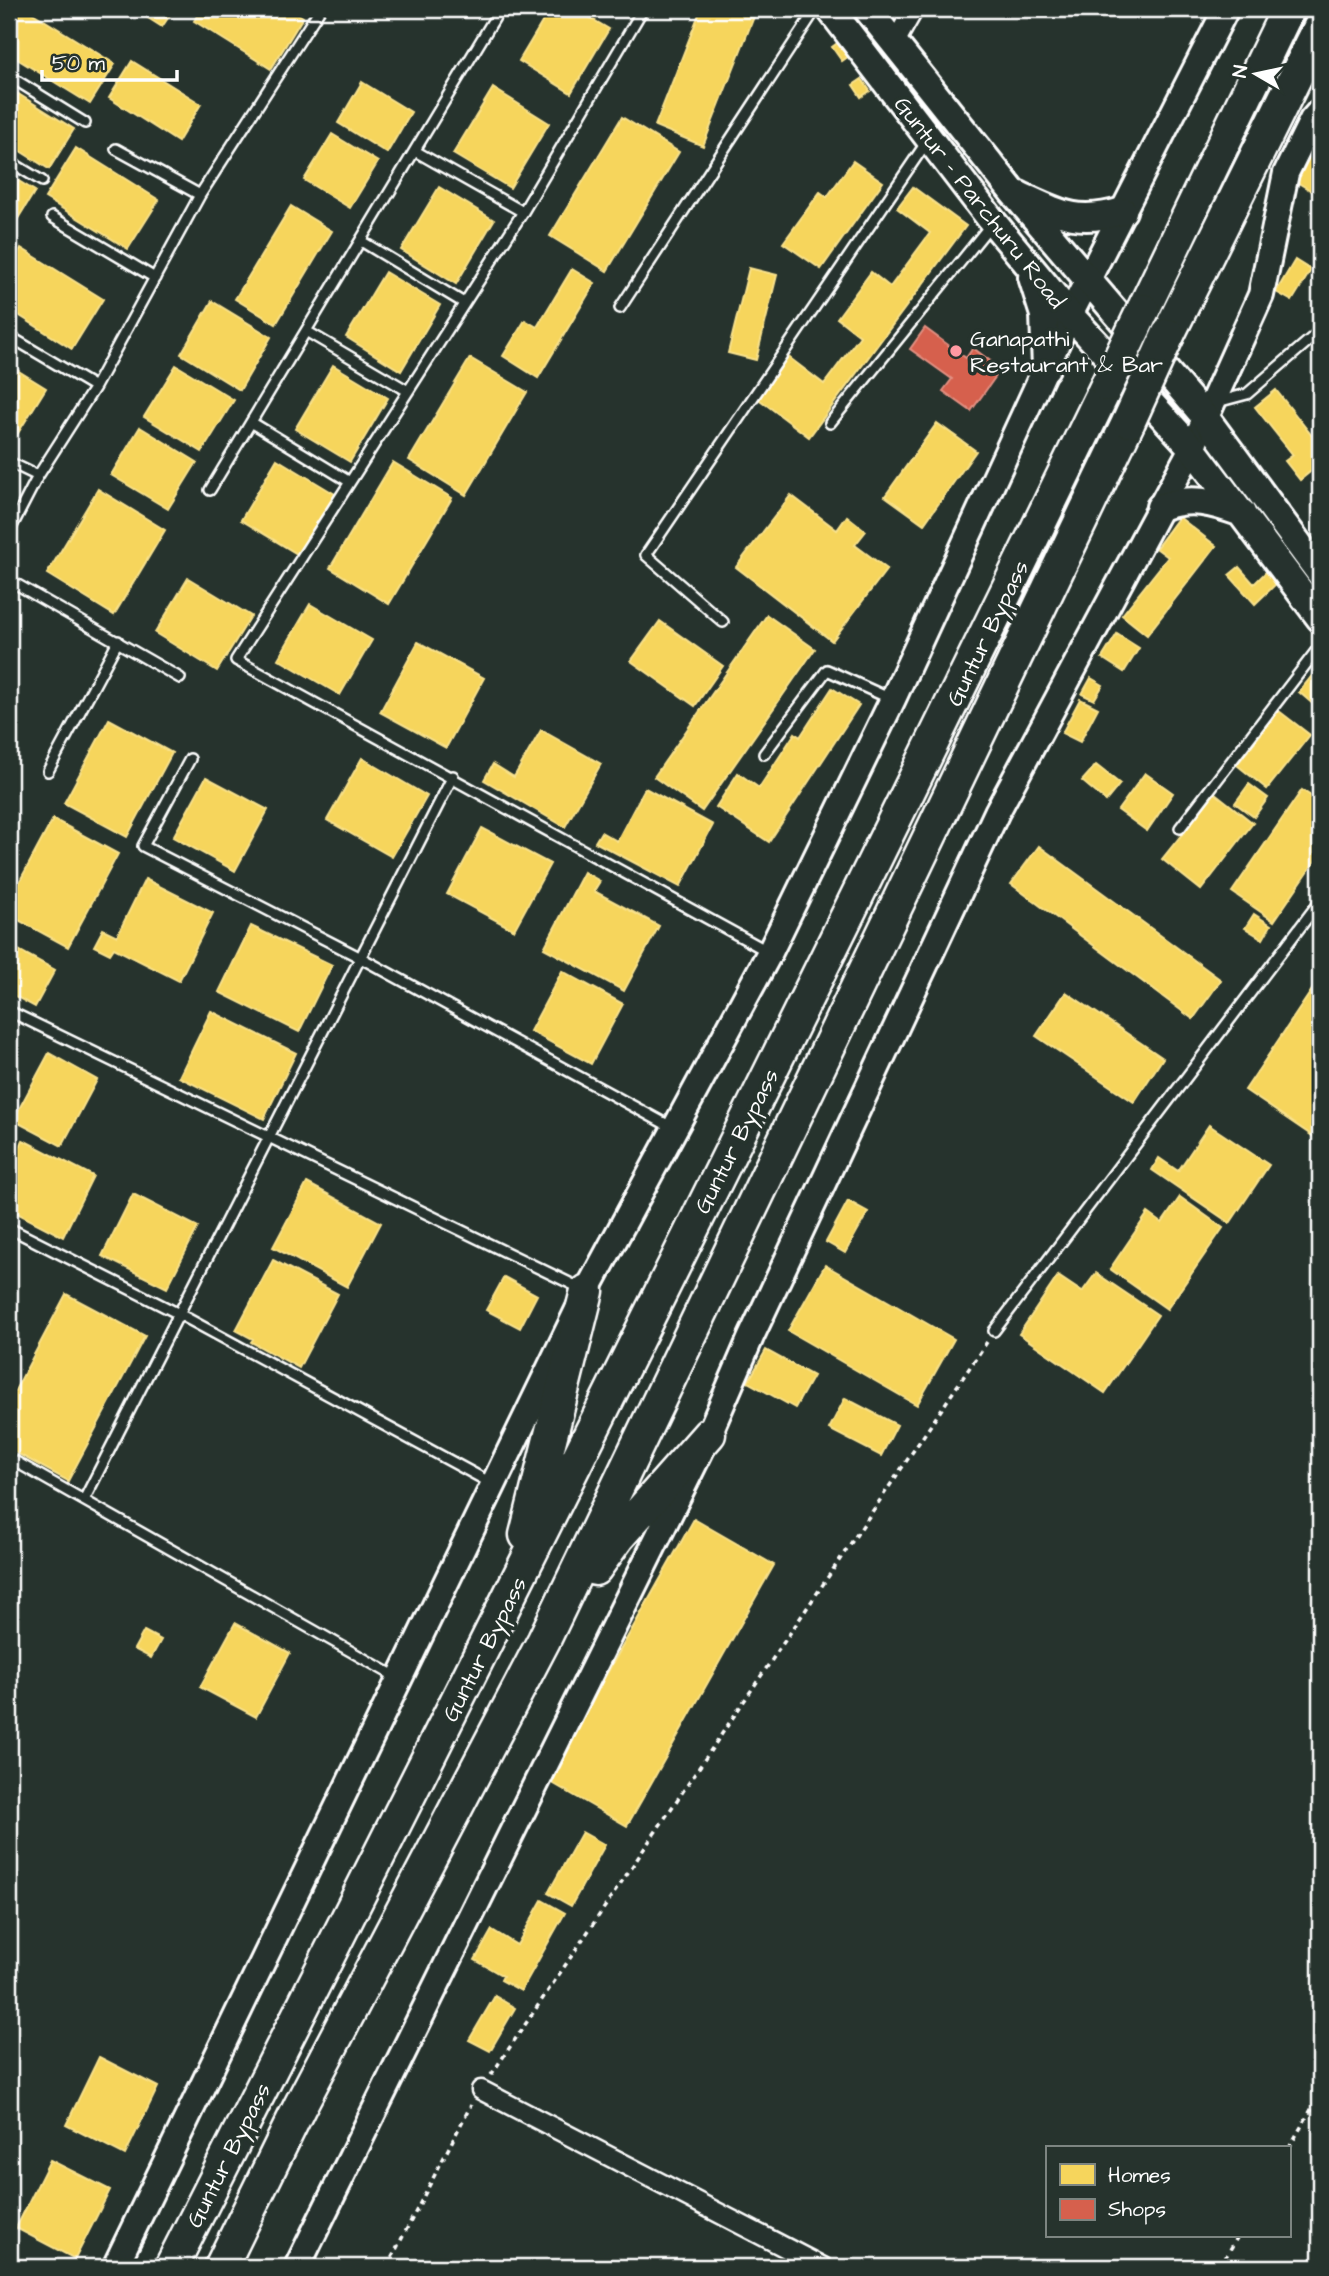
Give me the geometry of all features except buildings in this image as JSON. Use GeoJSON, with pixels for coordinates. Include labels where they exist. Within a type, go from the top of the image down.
{"type":"FeatureCollection","features":[{"type":"Feature","properties":{"kind":"highway","name":"Guntur Bypass"},"geometry":{"type":"LineString","coordinates":[[171,2267],[510,1598],[680,1252],[817,982],[1288,9]]}},
{"type":"Feature","properties":{"kind":"highway","name":"Guntur Bypass"},"geometry":{"type":"LineString","coordinates":[[221,2267],[300,2106],[544,1640],[1168,335],[1320,27]]}},
{"type":"Feature","properties":{"kind":"highway"},"geometry":{"type":"LineString","coordinates":[[510,1598],[587,1291]]}},
{"type":"Feature","properties":{"kind":"highway"},"geometry":{"type":"LineString","coordinates":[[544,1640],[618,1537],[709,1434]]}},
{"type":"Feature","properties":{"kind":"main road","name":"Guntur - Parchuru Road"},"geometry":{"type":"LineString","coordinates":[[830,9],[993,222],[1070,315],[1192,448],[1320,618]]}},
{"type":"Feature","properties":{"kind":"main road","name":"Guntur - Parchuru Road"},"geometry":{"type":"LineString","coordinates":[[867,9],[1012,191],[1208,410],[1320,573]]}},
{"type":"Feature","properties":{"kind":"main road"},"geometry":{"type":"LineString","coordinates":[[1012,191],[1069,215],[1093,220],[1123,211]]}},
{"type":"Feature","properties":{"kind":"main road"},"geometry":{"type":"LineString","coordinates":[[1022,257],[1036,286],[1044,315],[1046,368]]}},
{"type":"Feature","properties":{"kind":"main road"},"geometry":{"type":"LineString","coordinates":[[1160,507],[1193,500],[1214,502],[1242,513]]}},
{"type":"Feature","properties":{"kind":"street"},"geometry":{"type":"LineString","coordinates":[[894,44],[914,9]]}},
{"type":"Feature","properties":{"kind":"street"},"geometry":{"type":"LineString","coordinates":[[115,2267],[492,1484],[587,1291],[770,952],[893,699],[1070,315],[1226,9]]}},
{"type":"Feature","properties":{"kind":"street"},"geometry":{"type":"LineString","coordinates":[[297,2267],[709,1434],[751,1337],[997,812],[1192,448],[1261,295],[1286,173],[1312,120],[1320,111]]}},
{"type":"Feature","properties":{"kind":"street"},"geometry":{"type":"LineString","coordinates":[[481,2090],[823,2267]]}},
{"type":"Feature","properties":{"kind":"lane"},"geometry":{"type":"LineString","coordinates":[[9,532],[38,476],[95,387],[200,195],[320,9]]}},
{"type":"Feature","properties":{"kind":"lane"},"geometry":{"type":"LineString","coordinates":[[210,490],[500,9]]}},
{"type":"Feature","properties":{"kind":"lane"},"geometry":{"type":"LineString","coordinates":[[643,9],[523,212],[236,660],[453,776],[770,952]]}},
{"type":"Feature","properties":{"kind":"lane"},"geometry":{"type":"LineString","coordinates":[[620,308],[816,9]]}},
{"type":"Feature","properties":{"kind":"lane"},"geometry":{"type":"LineString","coordinates":[[9,76],[85,123]]}},
{"type":"Feature","properties":{"kind":"lane"},"geometry":{"type":"LineString","coordinates":[[723,622],[646,555],[929,139]]}},
{"type":"Feature","properties":{"kind":"lane"},"geometry":{"type":"LineString","coordinates":[[116,149],[200,195]]}},
{"type":"Feature","properties":{"kind":"lane"},"geometry":{"type":"LineString","coordinates":[[415,151],[523,212]]}},
{"type":"Feature","properties":{"kind":"lane"},"geometry":{"type":"LineString","coordinates":[[9,162],[42,181]]}},
{"type":"Feature","properties":{"kind":"lane"},"geometry":{"type":"LineString","coordinates":[[52,217],[155,278]]}},
{"type":"Feature","properties":{"kind":"lane"},"geometry":{"type":"LineString","coordinates":[[830,423],[993,222]]}},
{"type":"Feature","properties":{"kind":"lane"},"geometry":{"type":"LineString","coordinates":[[361,241],[464,303]]}},
{"type":"Feature","properties":{"kind":"lane"},"geometry":{"type":"LineString","coordinates":[[306,331],[408,391]]}},
{"type":"Feature","properties":{"kind":"lane"},"geometry":{"type":"LineString","coordinates":[[1208,410],[1247,394],[1320,331]]}},
{"type":"Feature","properties":{"kind":"lane"},"geometry":{"type":"LineString","coordinates":[[9,337],[95,387]]}},
{"type":"Feature","properties":{"kind":"lane"},"geometry":{"type":"LineString","coordinates":[[251,422],[350,482]]}},
{"type":"Feature","properties":{"kind":"lane"},"geometry":{"type":"LineString","coordinates":[[9,462],[38,476]]}},
{"type":"Feature","properties":{"kind":"lane"},"geometry":{"type":"LineString","coordinates":[[9,580],[180,678]]}},
{"type":"Feature","properties":{"kind":"lane"},"geometry":{"type":"LineString","coordinates":[[48,771],[118,641]]}},
{"type":"Feature","properties":{"kind":"lane"},"geometry":{"type":"LineString","coordinates":[[1180,828],[1320,646]]}},
{"type":"Feature","properties":{"kind":"lane"},"geometry":{"type":"LineString","coordinates":[[764,754],[827,670],[893,699]]}},
{"type":"Feature","properties":{"kind":"lane"},"geometry":{"type":"LineString","coordinates":[[190,759],[143,846],[360,958],[673,1128]]}},
{"type":"Feature","properties":{"kind":"lane"},"geometry":{"type":"LineString","coordinates":[[84,1500],[453,776]]}},
{"type":"Feature","properties":{"kind":"lane"},"geometry":{"type":"LineString","coordinates":[[994,1331],[1320,901]]}},
{"type":"Feature","properties":{"kind":"lane"},"geometry":{"type":"LineString","coordinates":[[9,1011],[587,1291]]}},
{"type":"Feature","properties":{"kind":"lane"},"geometry":{"type":"LineString","coordinates":[[9,1228],[179,1314],[492,1484]]}},
{"type":"Feature","properties":{"kind":"lane"},"geometry":{"type":"LineString","coordinates":[[9,1458],[398,1678]]}},
{"type":"Feature","properties":{"kind":"path"},"geometry":{"type":"LineString","coordinates":[[387,2267],[460,2122],[994,1331]]}},
{"type":"Feature","properties":{"kind":"path"},"geometry":{"type":"LineString","coordinates":[[1290,2146],[1320,2094]]}},
{"type":"Feature","properties":{"kind":"path"},"geometry":{"type":"LineString","coordinates":[[1220,2267],[1237,2238]]}},
{"type":"Feature","properties":{"kind":"place","name":"Ganapathi Restaurant & Bar"},"geometry":{"type":"Point","coordinates":[956,351]}}]}
